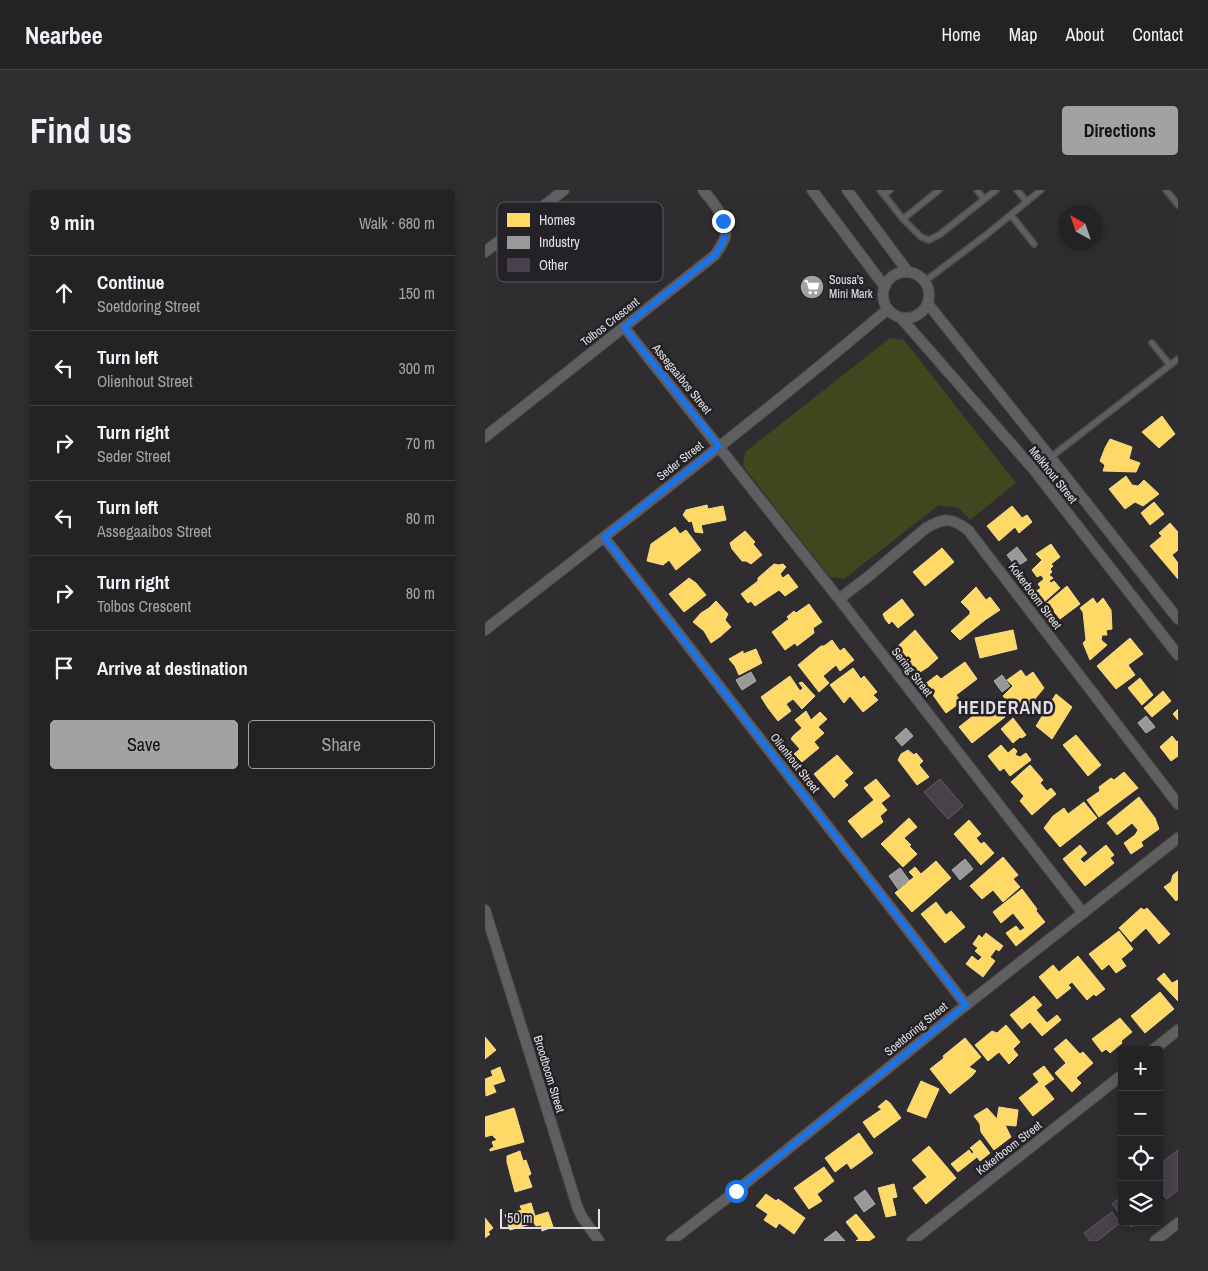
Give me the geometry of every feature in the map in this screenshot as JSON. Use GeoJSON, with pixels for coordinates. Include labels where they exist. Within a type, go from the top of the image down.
{"type":"FeatureCollection","features":[{"type":"Feature","properties":{"kind":"street"},"geometry":{"type":"LineString","coordinates":[[549,202],[564,190]]}},
{"type":"Feature","properties":{"kind":"street","name":"Tolbos Crescent"},"geometry":{"type":"LineString","coordinates":[[485,437],[715,255],[722,246],[726,235],[723,221],[703,190]]}},
{"type":"Feature","properties":{"kind":"street"},"geometry":{"type":"LineString","coordinates":[[812,190],[885,286]]}},
{"type":"Feature","properties":{"kind":"street"},"geometry":{"type":"LineString","coordinates":[[847,190],[908,272]]}},
{"type":"Feature","properties":{"kind":"street"},"geometry":{"type":"LineString","coordinates":[[485,252],[497,243]]}},
{"type":"Feature","properties":{"kind":"street"},"geometry":{"type":"LineString","coordinates":[[903,272],[919,276],[925,281],[928,288],[928,304],[917,315],[901,318],[894,315],[888,309],[883,294],[885,286],[889,280],[903,272]]}},
{"type":"Feature","properties":{"kind":"street","name":"Melkhout Street"},"geometry":{"type":"LineString","coordinates":[[928,304],[1178,619]]}},
{"type":"Feature","properties":{"kind":"street","name":"Seder Street"},"geometry":{"type":"LineString","coordinates":[[485,630],[719,446],[888,309]]}},
{"type":"Feature","properties":{"kind":"street","name":"Melkhout Street"},"geometry":{"type":"LineString","coordinates":[[901,318],[1034,470],[1178,655]]}},
{"type":"Feature","properties":{"kind":"street","name":"Assegaaibos Street"},"geometry":{"type":"LineString","coordinates":[[624,327],[719,446]]}},
{"type":"Feature","properties":{"kind":"street","name":"Sering Street"},"geometry":{"type":"LineString","coordinates":[[719,446],[1083,914]]}},
{"type":"Feature","properties":{"kind":"street","name":"Kokerboom Street"},"geometry":{"type":"LineString","coordinates":[[839,599],[935,522],[947,519],[959,523],[968,530],[1178,804]]}},
{"type":"Feature","properties":{"kind":"street","name":"Olienhout Street"},"geometry":{"type":"LineString","coordinates":[[604,537],[966,1005]]}},
{"type":"Feature","properties":{"kind":"street","name":"Soetdoring Street"},"geometry":{"type":"LineString","coordinates":[[671,1241],[1178,838]]}},
{"type":"Feature","properties":{"kind":"street","name":"Broodboom Street"},"geometry":{"type":"LineString","coordinates":[[485,910],[577,1209],[599,1241]]}},
{"type":"Feature","properties":{"kind":"street"},"geometry":{"type":"LineString","coordinates":[[1158,1046],[1178,1030]]}},
{"type":"Feature","properties":{"kind":"street","name":"Kokerboom Street"},"geometry":{"type":"LineString","coordinates":[[912,1241],[1118,1078]]}},
{"type":"Feature","properties":{"kind":"street"},"geometry":{"type":"LineString","coordinates":[[1155,1241],[1178,1223]]}},
{"type":"Feature","properties":{"kind":"lane"},"geometry":{"type":"LineString","coordinates":[[880,190],[921,237],[929,240],[939,235],[996,190]]}},
{"type":"Feature","properties":{"kind":"lane"},"geometry":{"type":"LineString","coordinates":[[884,195],[890,190]]}},
{"type":"Feature","properties":{"kind":"lane"},"geometry":{"type":"LineString","coordinates":[[903,218],[939,190]]}},
{"type":"Feature","properties":{"kind":"lane"},"geometry":{"type":"LineString","coordinates":[[977,190],[984,199]]}},
{"type":"Feature","properties":{"kind":"lane"},"geometry":{"type":"LineString","coordinates":[[1017,190],[1027,202]]}},
{"type":"Feature","properties":{"kind":"lane"},"geometry":{"type":"LineString","coordinates":[[925,281],[1041,190]]}},
{"type":"Feature","properties":{"kind":"lane"},"geometry":{"type":"LineString","coordinates":[[1166,190],[1178,205]]}},
{"type":"Feature","properties":{"kind":"lane"},"geometry":{"type":"LineString","coordinates":[[1011,215],[1034,244]]}},
{"type":"Feature","properties":{"kind":"lane"},"geometry":{"type":"LineString","coordinates":[[1152,343],[1170,365]]}},
{"type":"Feature","properties":{"kind":"lane"},"geometry":{"type":"LineString","coordinates":[[1034,470],[1178,359]]}},
{"type":"Feature","properties":{"kind":"green space"},"geometry":{"type":"Polygon","coordinates":[[[890,338],[904,340],[1016,483],[970,520],[959,508],[939,505],[844,579],[830,577],[743,466],[745,452],[890,338]]]}},
{"type":"Feature","properties":{"kind":"building: Homes"},"geometry":{"type":"Polygon","coordinates":[[[1162,416],[1175,434],[1159,448],[1142,432],[1162,416]]]}},
{"type":"Feature","properties":{"kind":"building: Homes"},"geometry":{"type":"Polygon","coordinates":[[[1110,439],[1132,447],[1129,459],[1140,463],[1136,472],[1103,471],[1105,465],[1100,461],[1110,439]]]}},
{"type":"Feature","properties":{"kind":"building: Homes"},"geometry":{"type":"Polygon","coordinates":[[[1126,476],[1132,485],[1138,486],[1144,480],[1159,494],[1143,506],[1135,502],[1125,509],[1109,489],[1126,476]]]}},
{"type":"Feature","properties":{"kind":"building: Homes"},"geometry":{"type":"Polygon","coordinates":[[[1154,502],[1164,514],[1150,525],[1141,513],[1154,502]]]}},
{"type":"Feature","properties":{"kind":"building: Homes"},"geometry":{"type":"Polygon","coordinates":[[[707,505],[708,509],[723,506],[726,520],[701,525],[703,533],[695,532],[692,521],[689,522],[683,515],[686,510],[707,505]]]}},
{"type":"Feature","properties":{"kind":"building: Homes"},"geometry":{"type":"Polygon","coordinates":[[[1012,506],[1022,518],[1027,515],[1032,522],[1019,533],[1015,527],[999,541],[987,526],[1012,506]]]}},
{"type":"Feature","properties":{"kind":"building: Homes"},"geometry":{"type":"Polygon","coordinates":[[[1170,523],[1178,532],[1178,550],[1172,555],[1178,563],[1178,579],[1150,546],[1162,536],[1159,533],[1170,523]]]}},
{"type":"Feature","properties":{"kind":"building: Homes"},"geometry":{"type":"Polygon","coordinates":[[[675,527],[680,534],[686,530],[701,550],[676,570],[669,560],[663,565],[647,561],[651,544],[675,527]]]}},
{"type":"Feature","properties":{"kind":"building: Homes"},"geometry":{"type":"Polygon","coordinates":[[[745,531],[755,542],[753,544],[762,555],[751,564],[742,561],[732,549],[730,543],[745,531]]]}},
{"type":"Feature","properties":{"kind":"building: Homes"},"geometry":{"type":"Polygon","coordinates":[[[1051,544],[1060,557],[1051,564],[1053,566],[1050,569],[1052,572],[1049,575],[1053,578],[1049,581],[1051,583],[1054,581],[1060,588],[1043,603],[1035,592],[1041,588],[1038,584],[1044,579],[1041,575],[1037,577],[1032,570],[1042,560],[1036,554],[1051,544]]]}},
{"type":"Feature","properties":{"kind":"building: Homes"},"geometry":{"type":"Polygon","coordinates":[[[942,548],[954,562],[925,586],[913,572],[942,548]]]}},
{"type":"Feature","properties":{"kind":"building: Homes"},"geometry":{"type":"Polygon","coordinates":[[[774,564],[783,564],[786,567],[780,574],[783,578],[788,574],[798,587],[785,596],[779,590],[755,606],[751,601],[748,603],[741,594],[758,581],[758,578],[774,564]]]}},
{"type":"Feature","properties":{"kind":"building: Homes"},"geometry":{"type":"Polygon","coordinates":[[[689,578],[706,595],[684,612],[669,594],[689,578]]]}},
{"type":"Feature","properties":{"kind":"building: Homes"},"geometry":{"type":"Polygon","coordinates":[[[1067,586],[1080,604],[1060,619],[1047,603],[1067,586]]]}},
{"type":"Feature","properties":{"kind":"building: Homes"},"geometry":{"type":"Polygon","coordinates":[[[976,587],[986,600],[990,597],[1000,610],[960,640],[951,631],[970,614],[970,611],[961,602],[976,587]]]}},
{"type":"Feature","properties":{"kind":"building: Homes"},"geometry":{"type":"Polygon","coordinates":[[[1093,598],[1097,604],[1103,598],[1111,610],[1112,629],[1106,630],[1107,635],[1102,635],[1101,640],[1107,645],[1090,660],[1083,643],[1086,640],[1083,612],[1080,608],[1093,598]]]}},
{"type":"Feature","properties":{"kind":"building: Homes"},"geometry":{"type":"Polygon","coordinates":[[[902,599],[914,615],[898,628],[892,621],[889,624],[883,614],[902,599]]]}},
{"type":"Feature","properties":{"kind":"building: Homes"},"geometry":{"type":"Polygon","coordinates":[[[716,601],[728,614],[725,620],[731,627],[711,643],[704,631],[693,622],[716,601]]]}},
{"type":"Feature","properties":{"kind":"building: Homes"},"geometry":{"type":"Polygon","coordinates":[[[809,604],[822,622],[813,628],[814,633],[797,646],[795,643],[785,650],[772,632],[789,619],[787,617],[794,611],[796,613],[809,604]]]}},
{"type":"Feature","properties":{"kind":"building: Homes"},"geometry":{"type":"Polygon","coordinates":[[[915,630],[938,658],[917,674],[897,647],[915,630]]]}},
{"type":"Feature","properties":{"kind":"building: Homes"},"geometry":{"type":"Polygon","coordinates":[[[1013,630],[1017,649],[980,658],[975,638],[1013,630]]]}},
{"type":"Feature","properties":{"kind":"building: Homes"},"geometry":{"type":"Polygon","coordinates":[[[1130,638],[1143,654],[1128,665],[1135,675],[1116,689],[1097,666],[1130,638]]]}},
{"type":"Feature","properties":{"kind":"building: Homes"},"geometry":{"type":"Polygon","coordinates":[[[832,640],[840,651],[844,648],[854,660],[840,671],[836,665],[823,676],[829,683],[819,692],[798,665],[821,646],[832,640]]]}},
{"type":"Feature","properties":{"kind":"building: Homes"},"geometry":{"type":"Polygon","coordinates":[[[756,649],[762,663],[739,675],[729,659],[743,651],[743,654],[756,649]]]}},
{"type":"Feature","properties":{"kind":"building: Homes"},"geometry":{"type":"Polygon","coordinates":[[[965,662],[977,679],[956,695],[961,702],[946,713],[925,684],[937,675],[941,679],[965,662]]]}},
{"type":"Feature","properties":{"kind":"building: Homes"},"geometry":{"type":"Polygon","coordinates":[[[853,668],[861,679],[864,676],[877,692],[873,695],[878,700],[863,712],[850,696],[844,703],[830,685],[853,668]]]}},
{"type":"Feature","properties":{"kind":"building: Homes"},"geometry":{"type":"Polygon","coordinates":[[[1021,670],[1026,677],[1033,672],[1044,688],[1026,706],[1014,709],[1003,696],[1013,686],[1007,680],[1021,670]]]}},
{"type":"Feature","properties":{"kind":"building: Homes"},"geometry":{"type":"Polygon","coordinates":[[[790,676],[800,691],[803,688],[799,683],[802,682],[815,696],[802,709],[793,699],[786,704],[791,711],[778,721],[761,697],[790,676]]]}},
{"type":"Feature","properties":{"kind":"building: Homes"},"geometry":{"type":"Polygon","coordinates":[[[1140,678],[1153,695],[1142,705],[1128,688],[1140,678]]]}},
{"type":"Feature","properties":{"kind":"building: Homes"},"geometry":{"type":"Polygon","coordinates":[[[1163,691],[1171,701],[1152,717],[1144,708],[1163,691]]]}},
{"type":"Feature","properties":{"kind":"building: Homes"},"geometry":{"type":"Polygon","coordinates":[[[1056,694],[1072,707],[1052,739],[1036,726],[1056,694]]]}},
{"type":"Feature","properties":{"kind":"building: Homes"},"geometry":{"type":"Polygon","coordinates":[[[992,701],[1005,717],[972,743],[959,727],[992,701]]]}},
{"type":"Feature","properties":{"kind":"building: Homes"},"geometry":{"type":"Polygon","coordinates":[[[1178,709],[1178,720],[1173,714],[1178,709]]]}},
{"type":"Feature","properties":{"kind":"building: Homes"},"geometry":{"type":"Polygon","coordinates":[[[806,711],[811,720],[820,712],[827,719],[818,727],[824,733],[814,742],[819,748],[802,762],[794,754],[800,749],[791,739],[802,728],[795,720],[806,711]]]}},
{"type":"Feature","properties":{"kind":"building: Homes"},"geometry":{"type":"Polygon","coordinates":[[[1013,718],[1026,735],[1013,743],[1001,729],[1013,718]]]}},
{"type":"Feature","properties":{"kind":"building: Homes"},"geometry":{"type":"Polygon","coordinates":[[[1076,735],[1101,765],[1088,776],[1063,745],[1076,735]]]}},
{"type":"Feature","properties":{"kind":"building: Homes"},"geometry":{"type":"Polygon","coordinates":[[[1172,736],[1178,741],[1178,756],[1171,761],[1160,747],[1172,736]]]}},
{"type":"Feature","properties":{"kind":"building: Homes"},"geometry":{"type":"Polygon","coordinates":[[[1001,745],[1008,753],[1014,748],[1017,751],[1015,755],[1020,757],[1026,753],[1031,760],[1010,776],[1004,768],[1000,771],[988,756],[1001,745]]]}},
{"type":"Feature","properties":{"kind":"building: Homes"},"geometry":{"type":"Polygon","coordinates":[[[908,750],[914,755],[916,753],[923,761],[919,765],[929,777],[917,785],[898,760],[901,754],[908,750]]]}},
{"type":"Feature","properties":{"kind":"building: Homes"},"geometry":{"type":"Polygon","coordinates":[[[837,755],[853,773],[844,781],[848,785],[834,798],[814,774],[837,755]]]}},
{"type":"Feature","properties":{"kind":"building: Homes"},"geometry":{"type":"Polygon","coordinates":[[[1030,765],[1043,780],[1040,783],[1047,791],[1051,788],[1056,794],[1032,815],[1020,801],[1024,796],[1011,782],[1030,765]]]}},
{"type":"Feature","properties":{"kind":"building: Homes"},"geometry":{"type":"Polygon","coordinates":[[[1124,772],[1138,788],[1099,817],[1087,800],[1100,791],[1099,787],[1111,778],[1114,780],[1124,772]]]}},
{"type":"Feature","properties":{"kind":"building: Homes"},"geometry":{"type":"Polygon","coordinates":[[[876,779],[890,796],[881,803],[887,810],[880,816],[883,822],[862,838],[848,821],[874,800],[864,788],[876,779]]]}},
{"type":"Feature","properties":{"kind":"building: Homes"},"geometry":{"type":"Polygon","coordinates":[[[1139,797],[1155,818],[1159,829],[1141,842],[1143,846],[1131,854],[1124,843],[1135,835],[1138,830],[1132,823],[1117,835],[1107,823],[1139,797]]]}},
{"type":"Feature","properties":{"kind":"building: Homes"},"geometry":{"type":"Polygon","coordinates":[[[1084,802],[1097,818],[1060,847],[1044,828],[1053,816],[1064,808],[1068,814],[1084,802]]]}},
{"type":"Feature","properties":{"kind":"building: Homes"},"geometry":{"type":"Polygon","coordinates":[[[909,818],[917,827],[904,838],[917,854],[903,867],[881,844],[909,818]]]}},
{"type":"Feature","properties":{"kind":"building: Homes"},"geometry":{"type":"Polygon","coordinates":[[[969,820],[981,834],[976,838],[981,844],[984,842],[994,853],[981,865],[954,834],[969,820]]]}},
{"type":"Feature","properties":{"kind":"building: Homes"},"geometry":{"type":"Polygon","coordinates":[[[1080,845],[1087,853],[1080,859],[1084,863],[1106,845],[1114,855],[1110,858],[1114,863],[1085,886],[1063,859],[1080,845]]]}},
{"type":"Feature","properties":{"kind":"building: Homes"},"geometry":{"type":"Polygon","coordinates":[[[1003,857],[1018,875],[1013,879],[1020,887],[1003,902],[993,890],[982,899],[970,886],[1003,857]]]}},
{"type":"Feature","properties":{"kind":"building: Homes"},"geometry":{"type":"Polygon","coordinates":[[[936,861],[951,878],[912,912],[895,893],[914,877],[909,872],[915,867],[921,874],[936,861]]]}},
{"type":"Feature","properties":{"kind":"building: Homes"},"geometry":{"type":"Polygon","coordinates":[[[1178,871],[1178,899],[1176,901],[1164,887],[1171,882],[1173,875],[1178,871]]]}},
{"type":"Feature","properties":{"kind":"building: Homes"},"geometry":{"type":"Polygon","coordinates":[[[1022,889],[1045,922],[1016,946],[1006,933],[1016,926],[1020,931],[1025,928],[1013,913],[1001,923],[993,912],[1022,889]]]}},
{"type":"Feature","properties":{"kind":"building: Homes"},"geometry":{"type":"Polygon","coordinates":[[[936,902],[946,915],[951,911],[965,927],[945,943],[921,914],[936,902]]]}},
{"type":"Feature","properties":{"kind":"building: Homes"},"geometry":{"type":"Polygon","coordinates":[[[1141,908],[1144,910],[1147,908],[1170,934],[1159,944],[1146,928],[1131,942],[1119,928],[1141,908]]]}},
{"type":"Feature","properties":{"kind":"building: Homes"},"geometry":{"type":"Polygon","coordinates":[[[1119,931],[1133,949],[1121,959],[1126,966],[1116,973],[1109,964],[1102,970],[1089,954],[1119,931]]]}},
{"type":"Feature","properties":{"kind":"building: Homes"},"geometry":{"type":"Polygon","coordinates":[[[986,933],[1003,946],[999,951],[996,949],[990,957],[995,961],[983,977],[966,964],[972,956],[978,961],[982,957],[975,951],[978,948],[973,944],[979,935],[982,938],[986,933]]]}},
{"type":"Feature","properties":{"kind":"building: Homes"},"geometry":{"type":"Polygon","coordinates":[[[1078,956],[1105,989],[1087,1000],[1072,982],[1068,985],[1071,988],[1057,999],[1039,977],[1053,965],[1059,972],[1078,956]]]}},
{"type":"Feature","properties":{"kind":"building: Homes"},"geometry":{"type":"Polygon","coordinates":[[[1164,973],[1172,983],[1178,980],[1178,1001],[1157,979],[1164,973]]]}},
{"type":"Feature","properties":{"kind":"building: Homes"},"geometry":{"type":"Polygon","coordinates":[[[1160,992],[1174,1009],[1145,1033],[1131,1016],[1160,992]]]}},
{"type":"Feature","properties":{"kind":"building: Homes"},"geometry":{"type":"Polygon","coordinates":[[[1034,996],[1042,1005],[1036,1010],[1047,1023],[1057,1015],[1061,1020],[1042,1036],[1030,1022],[1022,1029],[1010,1015],[1034,996]]]}},
{"type":"Feature","properties":{"kind":"building: Homes"},"geometry":{"type":"Polygon","coordinates":[[[1120,1018],[1132,1032],[1110,1053],[1106,1049],[1102,1052],[1092,1039],[1120,1018]]]}},
{"type":"Feature","properties":{"kind":"building: Homes"},"geometry":{"type":"Polygon","coordinates":[[[1006,1025],[1020,1042],[1013,1049],[1018,1055],[1009,1064],[999,1052],[988,1061],[975,1045],[992,1031],[997,1033],[1006,1025]]]}},
{"type":"Feature","properties":{"kind":"building: Homes"},"geometry":{"type":"Polygon","coordinates":[[[485,1037],[496,1050],[485,1059],[485,1037]]]}},
{"type":"Feature","properties":{"kind":"building: Homes"},"geometry":{"type":"Polygon","coordinates":[[[965,1038],[981,1057],[969,1067],[976,1071],[972,1076],[950,1094],[930,1069],[965,1038]]]}},
{"type":"Feature","properties":{"kind":"building: Homes"},"geometry":{"type":"Polygon","coordinates":[[[1066,1039],[1080,1054],[1083,1052],[1093,1063],[1076,1078],[1081,1083],[1072,1092],[1055,1073],[1066,1063],[1054,1049],[1066,1039]]]}},
{"type":"Feature","properties":{"kind":"building: Homes"},"geometry":{"type":"Polygon","coordinates":[[[1044,1066],[1054,1079],[1044,1086],[1054,1099],[1033,1116],[1019,1098],[1039,1082],[1033,1074],[1044,1066]]]}},
{"type":"Feature","properties":{"kind":"building: Homes"},"geometry":{"type":"Polygon","coordinates":[[[500,1067],[505,1081],[493,1085],[496,1092],[486,1096],[485,1079],[493,1076],[491,1071],[500,1067]]]}},
{"type":"Feature","properties":{"kind":"building: Homes"},"geometry":{"type":"Polygon","coordinates":[[[921,1081],[939,1089],[926,1118],[907,1111],[921,1081]]]}},
{"type":"Feature","properties":{"kind":"building: Homes"},"geometry":{"type":"Polygon","coordinates":[[[886,1100],[901,1118],[874,1138],[863,1122],[882,1109],[878,1107],[886,1100]]]}},
{"type":"Feature","properties":{"kind":"building: Homes"},"geometry":{"type":"Polygon","coordinates":[[[999,1107],[1018,1110],[1016,1126],[1005,1125],[1011,1137],[994,1150],[981,1132],[980,1124],[974,1116],[987,1108],[997,1119],[999,1107]]]}},
{"type":"Feature","properties":{"kind":"building: Homes"},"geometry":{"type":"Polygon","coordinates":[[[514,1108],[524,1142],[490,1151],[494,1147],[492,1142],[497,1140],[492,1135],[485,1137],[485,1117],[514,1108]]]}},
{"type":"Feature","properties":{"kind":"building: Homes"},"geometry":{"type":"Polygon","coordinates":[[[859,1133],[873,1153],[851,1169],[847,1163],[835,1172],[825,1158],[859,1133]]]}},
{"type":"Feature","properties":{"kind":"building: Homes"},"geometry":{"type":"Polygon","coordinates":[[[980,1140],[990,1153],[980,1161],[977,1157],[958,1172],[951,1164],[969,1150],[972,1154],[974,1152],[970,1148],[980,1140]]]}},
{"type":"Feature","properties":{"kind":"building: Homes"},"geometry":{"type":"Polygon","coordinates":[[[929,1146],[956,1178],[926,1204],[913,1188],[927,1177],[912,1160],[929,1146]]]}},
{"type":"Feature","properties":{"kind":"building: Homes"},"geometry":{"type":"Polygon","coordinates":[[[520,1151],[523,1161],[526,1160],[531,1174],[528,1176],[532,1187],[515,1192],[507,1156],[520,1151]]]}},
{"type":"Feature","properties":{"kind":"building: Homes"},"geometry":{"type":"Polygon","coordinates":[[[824,1167],[834,1181],[817,1194],[822,1201],[809,1209],[794,1188],[824,1167]]]}},
{"type":"Feature","properties":{"kind":"building: Homes"},"geometry":{"type":"Polygon","coordinates":[[[894,1184],[897,1197],[892,1198],[896,1215],[886,1217],[878,1188],[894,1184]]]}},
{"type":"Feature","properties":{"kind":"building: Homes"},"geometry":{"type":"Polygon","coordinates":[[[766,1194],[776,1201],[778,1199],[805,1218],[794,1234],[779,1223],[776,1228],[764,1220],[768,1214],[756,1206],[766,1194]]]}},
{"type":"Feature","properties":{"kind":"building: Homes"},"geometry":{"type":"Polygon","coordinates":[[[531,1203],[535,1216],[548,1212],[553,1227],[542,1231],[541,1225],[536,1226],[534,1223],[510,1230],[505,1215],[522,1210],[520,1206],[531,1203]]]}},
{"type":"Feature","properties":{"kind":"building: Homes"},"geometry":{"type":"Polygon","coordinates":[[[856,1214],[875,1237],[869,1241],[856,1241],[859,1239],[846,1222],[856,1214]]]}},
{"type":"Feature","properties":{"kind":"building: Homes"},"geometry":{"type":"Polygon","coordinates":[[[485,1218],[493,1228],[485,1238],[485,1218]]]}},
{"type":"Feature","properties":{"kind":"building: Industry"},"geometry":{"type":"Polygon","coordinates":[[[1017,547],[1027,560],[1016,567],[1007,555],[1017,547]]]}},
{"type":"Feature","properties":{"kind":"building: Industry"},"geometry":{"type":"Polygon","coordinates":[[[751,672],[756,681],[742,690],[736,680],[751,672]]]}},
{"type":"Feature","properties":{"kind":"building: Industry"},"geometry":{"type":"Polygon","coordinates":[[[1002,675],[1010,686],[1002,692],[994,681],[1002,675]]]}},
{"type":"Feature","properties":{"kind":"building: Industry"},"geometry":{"type":"Polygon","coordinates":[[[1146,716],[1155,727],[1146,733],[1138,723],[1146,716]]]}},
{"type":"Feature","properties":{"kind":"building: Industry"},"geometry":{"type":"Polygon","coordinates":[[[906,728],[913,736],[902,746],[895,738],[906,728]]]}},
{"type":"Feature","properties":{"kind":"building: Industry"},"geometry":{"type":"Polygon","coordinates":[[[965,859],[973,869],[960,880],[952,870],[965,859]]]}},
{"type":"Feature","properties":{"kind":"building: Industry"},"geometry":{"type":"Polygon","coordinates":[[[900,868],[909,880],[898,889],[889,876],[900,868]]]}},
{"type":"Feature","properties":{"kind":"building: Industry"},"geometry":{"type":"Polygon","coordinates":[[[865,1190],[875,1204],[864,1212],[854,1198],[865,1190]]]}},
{"type":"Feature","properties":{"kind":"building: Industry"},"geometry":{"type":"Polygon","coordinates":[[[836,1231],[845,1241],[824,1240],[836,1231]]]}},
{"type":"Feature","properties":{"kind":"building: Other"},"geometry":{"type":"Polygon","coordinates":[[[940,779],[963,806],[948,819],[924,792],[940,779]]]}},
{"type":"Feature","properties":{"kind":"building: Other"},"geometry":{"type":"Polygon","coordinates":[[[1178,1150],[1178,1190],[1167,1199],[1163,1194],[1163,1162],[1178,1150]]]}},
{"type":"Feature","properties":{"kind":"building: Other"},"geometry":{"type":"Polygon","coordinates":[[[1118,1199],[1118,1211],[1112,1204],[1118,1199]]]}},
{"type":"Feature","properties":{"kind":"building: Other"},"geometry":{"type":"Polygon","coordinates":[[[1112,1212],[1118,1220],[1118,1225],[1097,1241],[1090,1241],[1084,1233],[1112,1212]]]}},
{"type":"Feature","properties":{"kind":"place","name":"Sousa's Mini Mark"},"geometry":{"type":"Point","coordinates":[812,287]}},
{"type":"Feature","properties":{"kind":"district","name":"HEIDERAND"},"geometry":{"type":"Point","coordinates":[1006,708]}},
{"type":"Feature","properties":{"kind":"route"},"geometry":{"type":"LineString","coordinates":[[723,221],[726,235],[722,246],[715,255],[624,327],[719,446],[604,537],[966,1005],[736,1191]]}}]}
